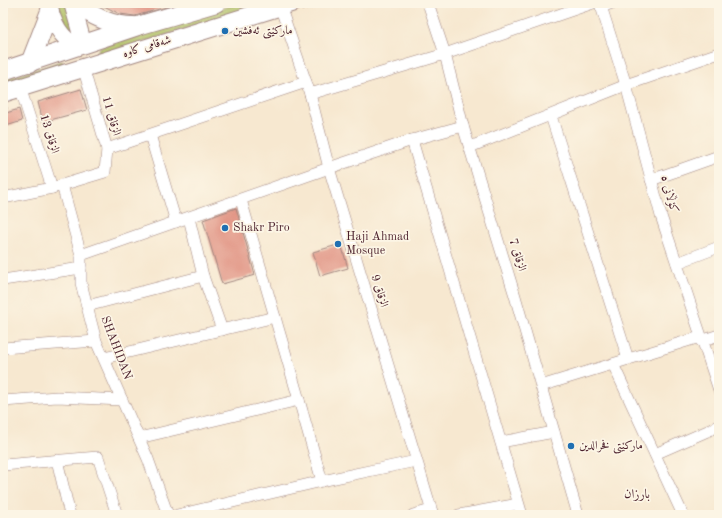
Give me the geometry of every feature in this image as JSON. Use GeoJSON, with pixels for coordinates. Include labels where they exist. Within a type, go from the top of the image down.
{"type":"FeatureCollection","features":[{"type":"Feature","properties":{"kind":"main road"},"geometry":{"type":"LineString","coordinates":[[72,3],[81,35],[77,47]]}},
{"type":"Feature","properties":{"kind":"main road"},"geometry":{"type":"LineString","coordinates":[[76,3],[84,10],[100,19],[118,24],[141,25]]}},
{"type":"Feature","properties":{"kind":"main road","name":"شەقامی کاوە"},"geometry":{"type":"LineString","coordinates":[[3,71],[141,25],[216,3]]}},
{"type":"Feature","properties":{"kind":"main road","name":"شەقامی کاوە"},"geometry":{"type":"LineString","coordinates":[[3,93],[285,5]]}},
{"type":"Feature","properties":{"kind":"main road"},"geometry":{"type":"LineString","coordinates":[[49,7],[52,19],[61,34],[77,47],[83,67]]}},
{"type":"Feature","properties":{"kind":"main road"},"geometry":{"type":"LineString","coordinates":[[30,63],[49,7]]}},
{"type":"Feature","properties":{"kind":"street","name":"الزقاق 7"},"geometry":{"type":"LineString","coordinates":[[428,3],[445,54],[463,126],[578,515]]}},
{"type":"Feature","properties":{"kind":"street"},"geometry":{"type":"LineString","coordinates":[[310,94],[445,54],[598,4],[612,3]]}},
{"type":"Feature","properties":{"kind":"street","name":"کۆڵانی ٥"},"geometry":{"type":"LineString","coordinates":[[598,4],[626,85],[676,263],[701,339],[717,375],[719,390]]}},
{"type":"Feature","properties":{"kind":"street","name":"الزقاق 9"},"geometry":{"type":"LineString","coordinates":[[285,5],[329,168],[432,513]]}},
{"type":"Feature","properties":{"kind":"street"},"geometry":{"type":"LineString","coordinates":[[470,147],[626,85],[719,53]]}},
{"type":"Feature","properties":{"kind":"street","name":"الزقاق 11"},"geometry":{"type":"LineString","coordinates":[[57,187],[105,172],[107,150],[83,67]]}},
{"type":"Feature","properties":{"kind":"street"},"geometry":{"type":"LineString","coordinates":[[107,150],[306,82]]}},
{"type":"Feature","properties":{"kind":"street","name":"الزقاق 13"},"geometry":{"type":"LineString","coordinates":[[20,87],[57,187]]}},
{"type":"Feature","properties":{"kind":"street"},"geometry":{"type":"LineString","coordinates":[[551,116],[628,359]]}},
{"type":"Feature","properties":{"kind":"street"},"geometry":{"type":"LineString","coordinates":[[81,255],[329,168],[412,140],[463,126]]}},
{"type":"Feature","properties":{"kind":"street"},"geometry":{"type":"LineString","coordinates":[[150,135],[176,222]]}},
{"type":"Feature","properties":{"kind":"street"},"geometry":{"type":"LineString","coordinates":[[412,140],[522,515]]}},
{"type":"Feature","properties":{"kind":"street"},"geometry":{"type":"LineString","coordinates":[[652,180],[719,156]]}},
{"type":"Feature","properties":{"kind":"street"},"geometry":{"type":"LineString","coordinates":[[3,198],[57,187]]}},
{"type":"Feature","properties":{"kind":"street","name":"SHAHIDAN"},"geometry":{"type":"LineString","coordinates":[[57,187],[81,255],[81,283],[96,340],[139,438],[168,515]]}},
{"type":"Feature","properties":{"kind":"street"},"geometry":{"type":"LineString","coordinates":[[241,200],[322,481]]}},
{"type":"Feature","properties":{"kind":"street"},"geometry":{"type":"LineString","coordinates":[[189,218],[204,276],[222,330]]}},
{"type":"Feature","properties":{"kind":"street"},"geometry":{"type":"LineString","coordinates":[[676,263],[719,247]]}},
{"type":"Feature","properties":{"kind":"street"},"geometry":{"type":"LineString","coordinates":[[3,280],[81,268]]}},
{"type":"Feature","properties":{"kind":"street"},"geometry":{"type":"LineString","coordinates":[[87,306],[204,276]]}},
{"type":"Feature","properties":{"kind":"street"},"geometry":{"type":"LineString","coordinates":[[104,358],[275,317]]}},
{"type":"Feature","properties":{"kind":"street"},"geometry":{"type":"LineString","coordinates":[[541,386],[628,359],[719,335]]}},
{"type":"Feature","properties":{"kind":"street"},"geometry":{"type":"LineString","coordinates":[[3,348],[96,340]]}},
{"type":"Feature","properties":{"kind":"street"},"geometry":{"type":"LineString","coordinates":[[614,364],[683,515]]}},
{"type":"Feature","properties":{"kind":"street"},"geometry":{"type":"LineString","coordinates":[[3,401],[57,396],[122,400]]}},
{"type":"Feature","properties":{"kind":"street"},"geometry":{"type":"LineString","coordinates":[[139,438],[299,400]]}},
{"type":"Feature","properties":{"kind":"street"},"geometry":{"type":"LineString","coordinates":[[655,454],[719,426]]}},
{"type":"Feature","properties":{"kind":"street"},"geometry":{"type":"LineString","coordinates":[[501,442],[554,432]]}},
{"type":"Feature","properties":{"kind":"street"},"geometry":{"type":"LineString","coordinates":[[3,465],[98,456],[117,515]]}},
{"type":"Feature","properties":{"kind":"street"},"geometry":{"type":"LineString","coordinates":[[57,460],[70,515]]}},
{"type":"Feature","properties":{"kind":"street"},"geometry":{"type":"LineString","coordinates":[[177,515],[322,481],[416,461]]}},
{"type":"Feature","properties":{"kind":"street"},"geometry":{"type":"LineString","coordinates":[[459,515],[518,504]]}},
{"type":"Feature","properties":{"kind":"street"},"geometry":{"type":"LineString","coordinates":[[413,515],[432,513]]}},
{"type":"Feature","properties":{"kind":"green space"},"geometry":{"type":"Polygon","coordinates":[[[55,3],[66,3],[75,28],[70,34],[62,28],[55,3]]]}},
{"type":"Feature","properties":{"kind":"green space"},"geometry":{"type":"Polygon","coordinates":[[[239,3],[268,3],[99,56],[97,53],[100,47],[239,3]]]}},
{"type":"Feature","properties":{"kind":"green space"},"geometry":{"type":"Polygon","coordinates":[[[62,61],[63,64],[3,84],[3,80],[62,61]]]}},
{"type":"Feature","properties":{"kind":"building"},"geometry":{"type":"Polygon","coordinates":[[[98,3],[177,4],[135,16],[120,14],[98,3]]]}},
{"type":"Feature","properties":{"kind":"building"},"geometry":{"type":"Polygon","coordinates":[[[81,89],[87,110],[43,122],[38,102],[81,89]]]}},
{"type":"Feature","properties":{"kind":"building"},"geometry":{"type":"Polygon","coordinates":[[[19,109],[22,121],[3,127],[3,114],[19,109]]]}},
{"type":"Feature","properties":{"kind":"building"},"geometry":{"type":"Polygon","coordinates":[[[236,208],[255,275],[222,284],[203,220],[236,208]]]}},
{"type":"Feature","properties":{"kind":"building"},"geometry":{"type":"Polygon","coordinates":[[[341,244],[348,268],[320,276],[313,252],[341,244]]]}},
{"type":"Feature","properties":{"kind":"place","name":"مارکێتی ئەفشین"},"geometry":{"type":"Point","coordinates":[225,31]}},
{"type":"Feature","properties":{"kind":"place","name":"Shakr Piro"},"geometry":{"type":"Point","coordinates":[225,228]}},
{"type":"Feature","properties":{"kind":"place","name":"Haji Ahmad Mosque"},"geometry":{"type":"Point","coordinates":[338,244]}},
{"type":"Feature","properties":{"kind":"place","name":"مارکێتی فخرالدین"},"geometry":{"type":"Point","coordinates":[571,446]}},
{"type":"Feature","properties":{"kind":"district","name":"بارزان"},"geometry":{"type":"Point","coordinates":[637,494]}}]}
